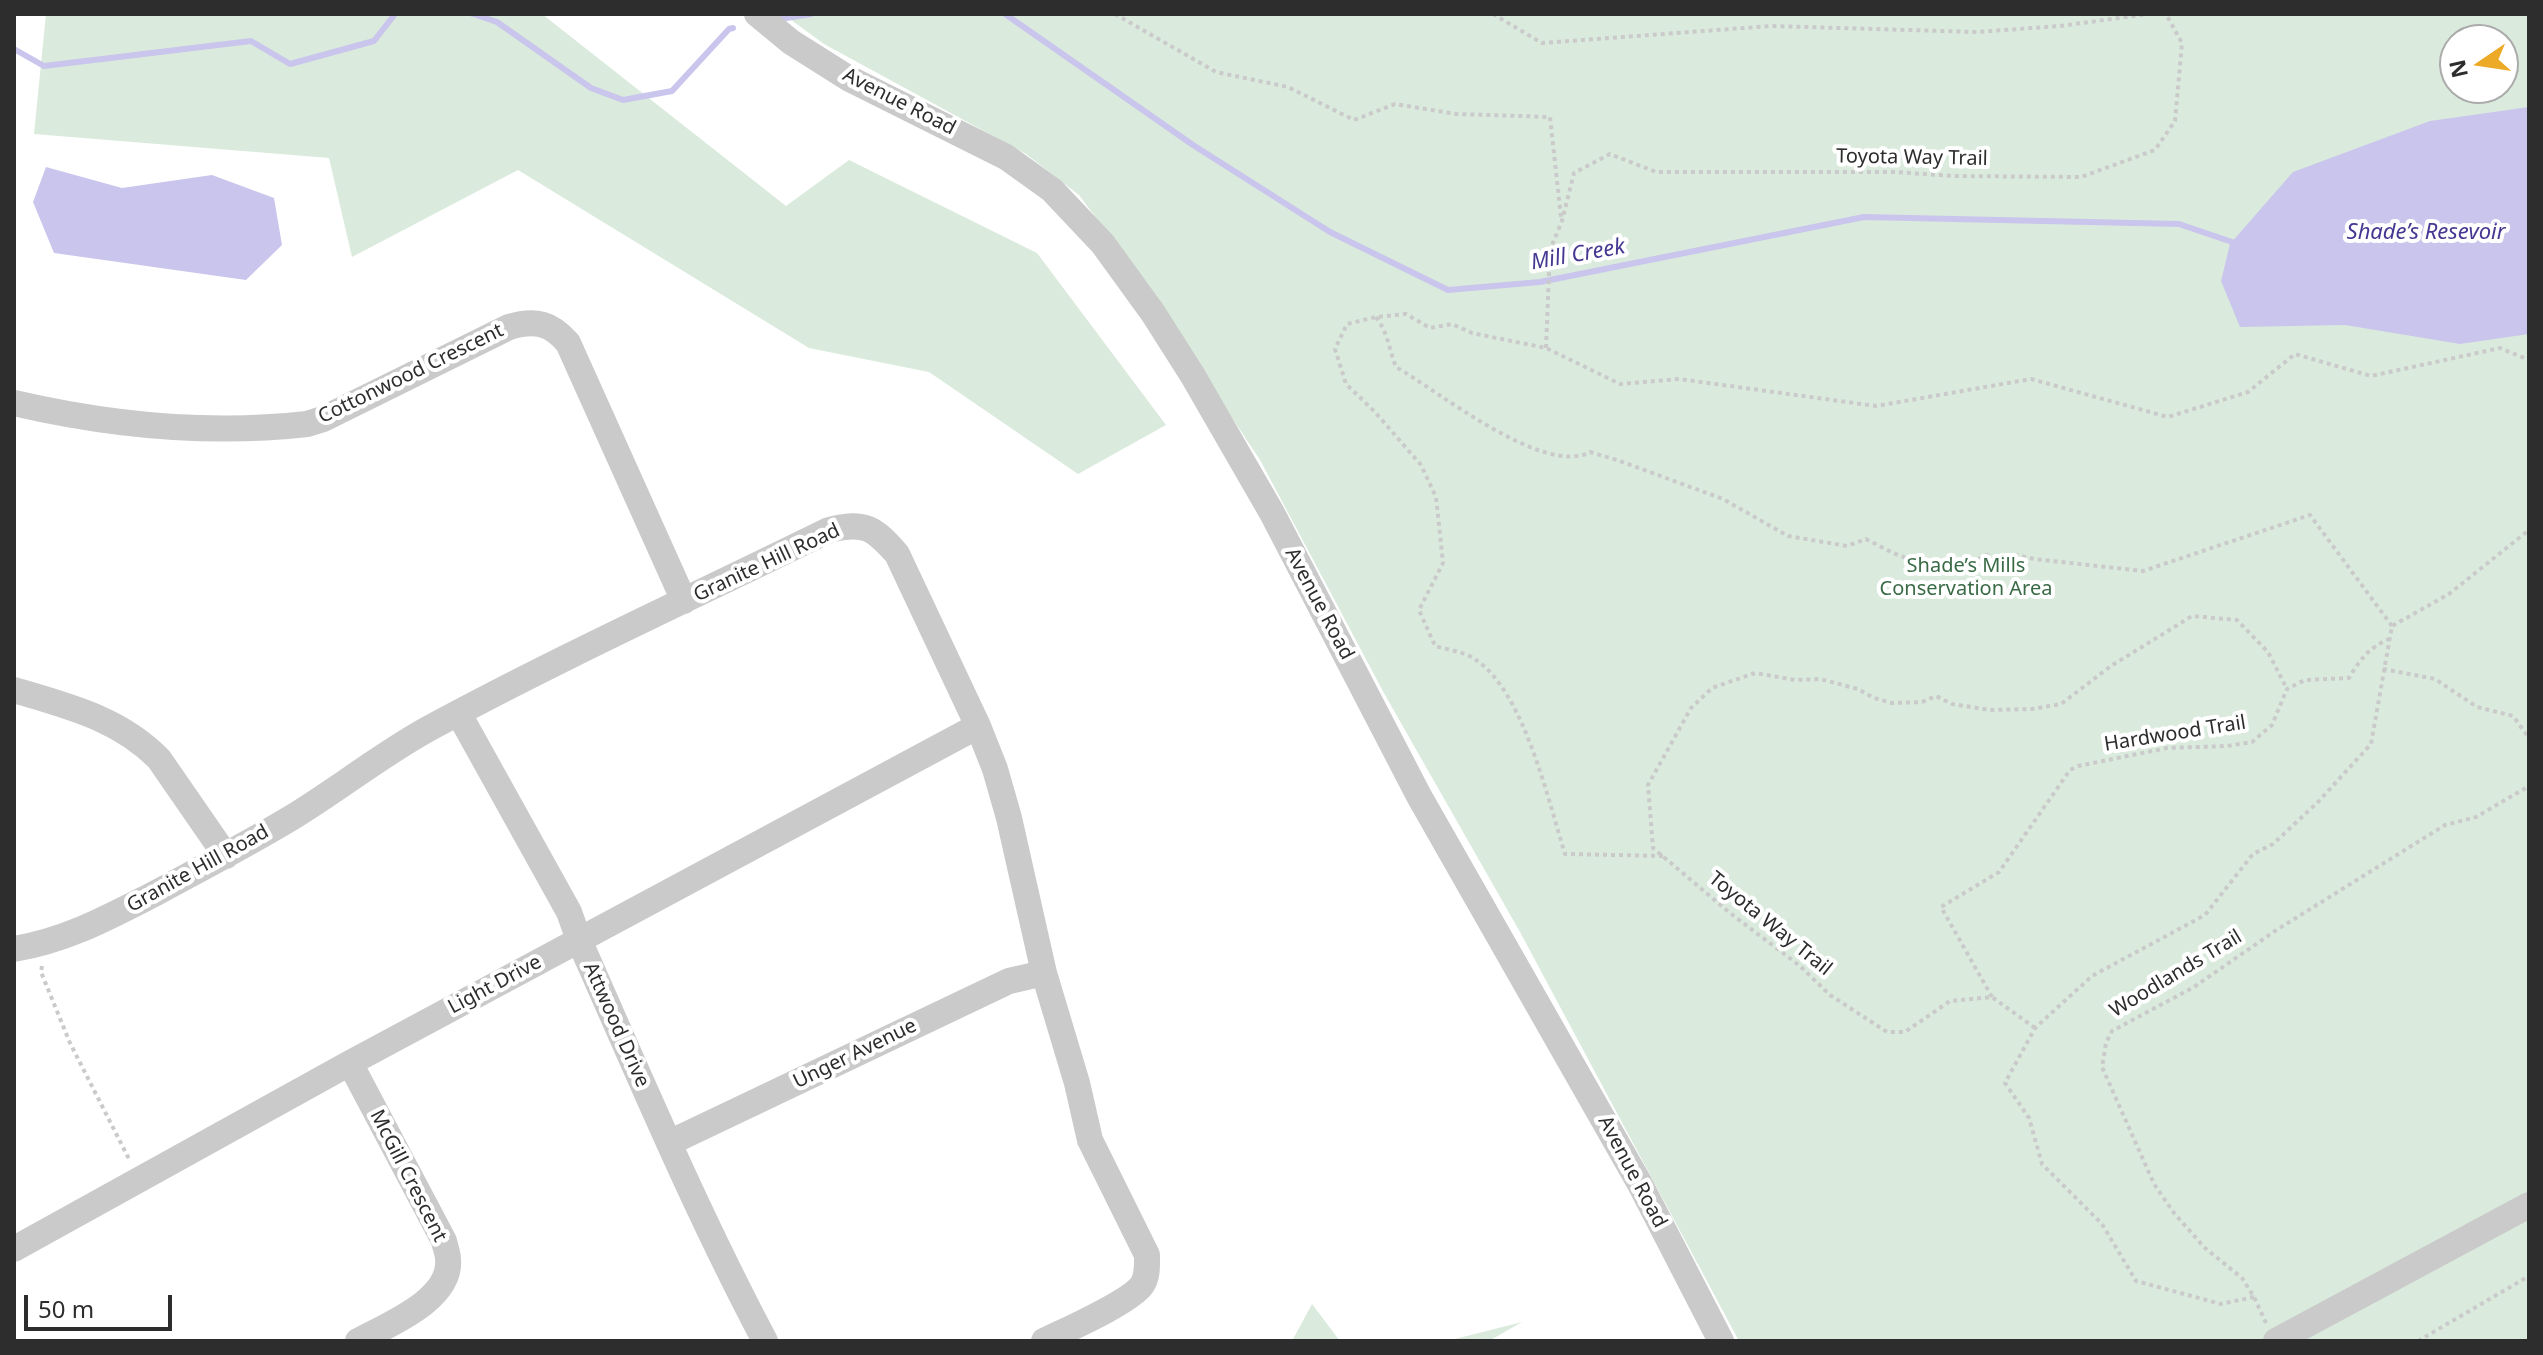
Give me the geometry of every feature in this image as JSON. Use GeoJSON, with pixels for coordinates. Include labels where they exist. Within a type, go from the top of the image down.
{"type":"FeatureCollection","features":[{"type":"Feature","properties":{"kind":"street","name":"Avenue Road"},"geometry":{"type":"LineString","coordinates":[[757,14],[791,42],[848,78],[1006,157],[1052,190],[1103,244],[1153,313],[1193,376],[1272,513],[1419,796],[1640,1184],[1721,1341]]}},
{"type":"Feature","properties":{"kind":"street","name":"Cottonwood Crescent"},"geometry":{"type":"LineString","coordinates":[[14,403],[58,413],[171,427],[307,424],[323,419],[509,327],[524,322],[541,322],[557,330],[568,343],[684,601]]}},
{"type":"Feature","properties":{"kind":"street","name":"Granite Hill Road"},"geometry":{"type":"LineString","coordinates":[[14,949],[44,944],[85,929],[226,856],[427,730],[829,530],[849,525],[876,531],[897,554],[995,769],[1044,973],[1077,1083],[1090,1140],[1147,1255],[1147,1272],[1142,1286],[1129,1297],[1044,1341]]}},
{"type":"Feature","properties":{"kind":"street"},"geometry":{"type":"LineString","coordinates":[[14,690],[82,710],[126,731],[147,747],[159,759],[226,856]]}},
{"type":"Feature","properties":{"kind":"street","name":"Attwood Drive"},"geometry":{"type":"LineString","coordinates":[[459,714],[569,912],[669,1143],[727,1269],[765,1341]]}},
{"type":"Feature","properties":{"kind":"street","name":"Light Drive"},"geometry":{"type":"LineString","coordinates":[[14,1249],[350,1063],[978,726]]}},
{"type":"Feature","properties":{"kind":"street","name":"Unger Avenue"},"geometry":{"type":"LineString","coordinates":[[669,1143],[1009,981],[1044,973]]}},
{"type":"Feature","properties":{"kind":"street","name":"McGill Crescent"},"geometry":{"type":"LineString","coordinates":[[350,1063],[444,1241],[449,1262],[442,1287],[421,1306],[358,1341]]}},
{"type":"Feature","properties":{"kind":"street"},"geometry":{"type":"LineString","coordinates":[[2272,1336],[2529,1205]]}},
{"type":"Feature","properties":{"kind":"path","name":"Toyota Way Trail"},"geometry":{"type":"LineString","coordinates":[[1115,14],[1216,72],[1288,87],[1354,120],[1395,104],[1456,114],[1550,117],[1562,221]]}},
{"type":"Feature","properties":{"kind":"path"},"geometry":{"type":"LineString","coordinates":[[1493,14],[1542,43],[1771,26],[1977,32],[2060,26],[2148,14]]}},
{"type":"Feature","properties":{"kind":"path","name":"Toyota Way Trail"},"geometry":{"type":"LineString","coordinates":[[1546,348],[1550,250],[1562,221],[1574,173],[1610,154],[1656,172],[1894,172],[2081,177],[2155,150],[2175,121],[2182,43],[2166,14]]}},
{"type":"Feature","properties":{"kind":"path"},"geometry":{"type":"LineString","coordinates":[[1663,856],[1565,854],[1525,728],[1502,684],[1475,658],[1435,646],[1419,610],[1443,563],[1436,497],[1421,465],[1346,384],[1335,349],[1347,324],[1406,314],[1430,328],[1452,324],[1472,333],[1546,348],[1620,384],[1679,379],[1876,406],[2031,379],[2168,417],[2248,392],[2295,354],[2371,376],[2500,348],[2529,360]]}},
{"type":"Feature","properties":{"kind":"path"},"geometry":{"type":"LineString","coordinates":[[1376,317],[1387,332],[1389,350],[1396,367],[1514,440],[1550,455],[1581,457],[1590,452],[1617,460],[1723,499],[1788,536],[1847,546],[1866,539],[1920,563],[1962,567],[1987,555],[2006,562],[2017,555],[2143,571],[2310,515],[2392,626],[2371,744],[2318,802],[2273,844],[2253,854],[2205,915],[2092,976],[2035,1028],[2005,1083],[2029,1118],[2042,1164],[2102,1224],[2136,1281],[2221,1304],[2254,1297]]}},
{"type":"Feature","properties":{"kind":"path"},"geometry":{"type":"LineString","coordinates":[[2392,626],[2449,594],[2529,530]]}},
{"type":"Feature","properties":{"kind":"path"},"geometry":{"type":"LineString","coordinates":[[1663,856],[1653,848],[1648,785],[1691,708],[1712,688],[1755,673],[1795,680],[1820,679],[1858,689],[1892,703],[1922,702],[1936,696],[1952,704],[1990,710],[2032,709],[2061,704],[2111,666],[2192,616],[2237,620],[2268,652],[2287,689],[2305,680],[2349,678],[2362,656],[2373,646],[2390,638]]}},
{"type":"Feature","properties":{"kind":"path"},"geometry":{"type":"LineString","coordinates":[[2383,669],[2435,679],[2477,707],[2513,716],[2529,738]]}},
{"type":"Feature","properties":{"kind":"path","name":"Hardwood Trail"},"geometry":{"type":"LineString","coordinates":[[1992,997],[1941,907],[1999,872],[2070,770],[2167,748],[2252,742],[2272,725],[2287,689]]}},
{"type":"Feature","properties":{"kind":"path","name":"Woodlands Trail"},"geometry":{"type":"LineString","coordinates":[[2272,1336],[2242,1278],[2195,1236],[2154,1184],[2102,1067],[2106,1043],[2112,1031],[2194,987],[2275,931],[2445,825],[2476,817],[2529,786]]}},
{"type":"Feature","properties":{"kind":"path","name":"Toyota Way Trail"},"geometry":{"type":"LineString","coordinates":[[1663,856],[1730,913],[1800,966],[1830,995],[1887,1032],[1905,1032],[1950,1001],[1992,997]]}},
{"type":"Feature","properties":{"kind":"path"},"geometry":{"type":"LineString","coordinates":[[44,944],[41,972],[70,1043],[139,1180]]}},
{"type":"Feature","properties":{"kind":"path"},"geometry":{"type":"LineString","coordinates":[[1992,997],[2035,1028]]}},
{"type":"Feature","properties":{"kind":"path"},"geometry":{"type":"LineString","coordinates":[[2418,1341],[2529,1276]]}},
{"type":"Feature","properties":{"kind":"green space"},"geometry":{"type":"Polygon","coordinates":[[[46,14],[542,14],[786,206],[849,160],[1037,253],[1166,425],[1078,474],[929,372],[809,348],[518,170],[352,257],[329,158],[34,134],[46,14]]]}},
{"type":"Feature","properties":{"kind":"green space","name":"Shade’s Mills Conservation Area"},"geometry":{"type":"Polygon","coordinates":[[[783,14],[2529,14],[2529,1341],[1739,1341],[1520,932],[1385,695],[1260,460],[1128,261],[1079,195],[1026,154],[824,44],[783,14]]]}},
{"type":"Feature","properties":{"kind":"green space"},"geometry":{"type":"Polygon","coordinates":[[[1312,1304],[1340,1341],[1292,1341],[1312,1304]]]}},
{"type":"Feature","properties":{"kind":"green space"},"geometry":{"type":"Polygon","coordinates":[[[1522,1322],[1489,1341],[1447,1341],[1522,1322]]]}},
{"type":"Feature","properties":{"kind":"water","name":"Shade’s Resevoir"},"geometry":{"type":"Polygon","coordinates":[[[2529,107],[2529,334],[2460,344],[2345,325],[2240,327],[2221,281],[2230,244],[2293,172],[2430,121],[2529,107]]]}},
{"type":"Feature","properties":{"kind":"water"},"geometry":{"type":"Polygon","coordinates":[[[46,167],[122,188],[212,175],[274,198],[282,245],[246,280],[54,253],[33,202],[46,167]]]}},
{"type":"Feature","properties":{"kind":"waterway"},"geometry":{"type":"LineString","coordinates":[[14,49],[44,66],[251,41],[290,64],[374,41],[395,14]]}},
{"type":"Feature","properties":{"kind":"waterway"},"geometry":{"type":"LineString","coordinates":[[473,14],[497,22],[591,88],[623,100],[672,91],[733,28]]}},
{"type":"Feature","properties":{"kind":"waterway"},"geometry":{"type":"LineString","coordinates":[[780,19],[811,14]]}},
{"type":"Feature","properties":{"kind":"waterway","name":"Mill Creek"},"geometry":{"type":"LineString","coordinates":[[1005,14],[1193,145],[1330,232],[1448,290],[1540,282],[1864,217],[2179,224],[2235,243]]}}]}
